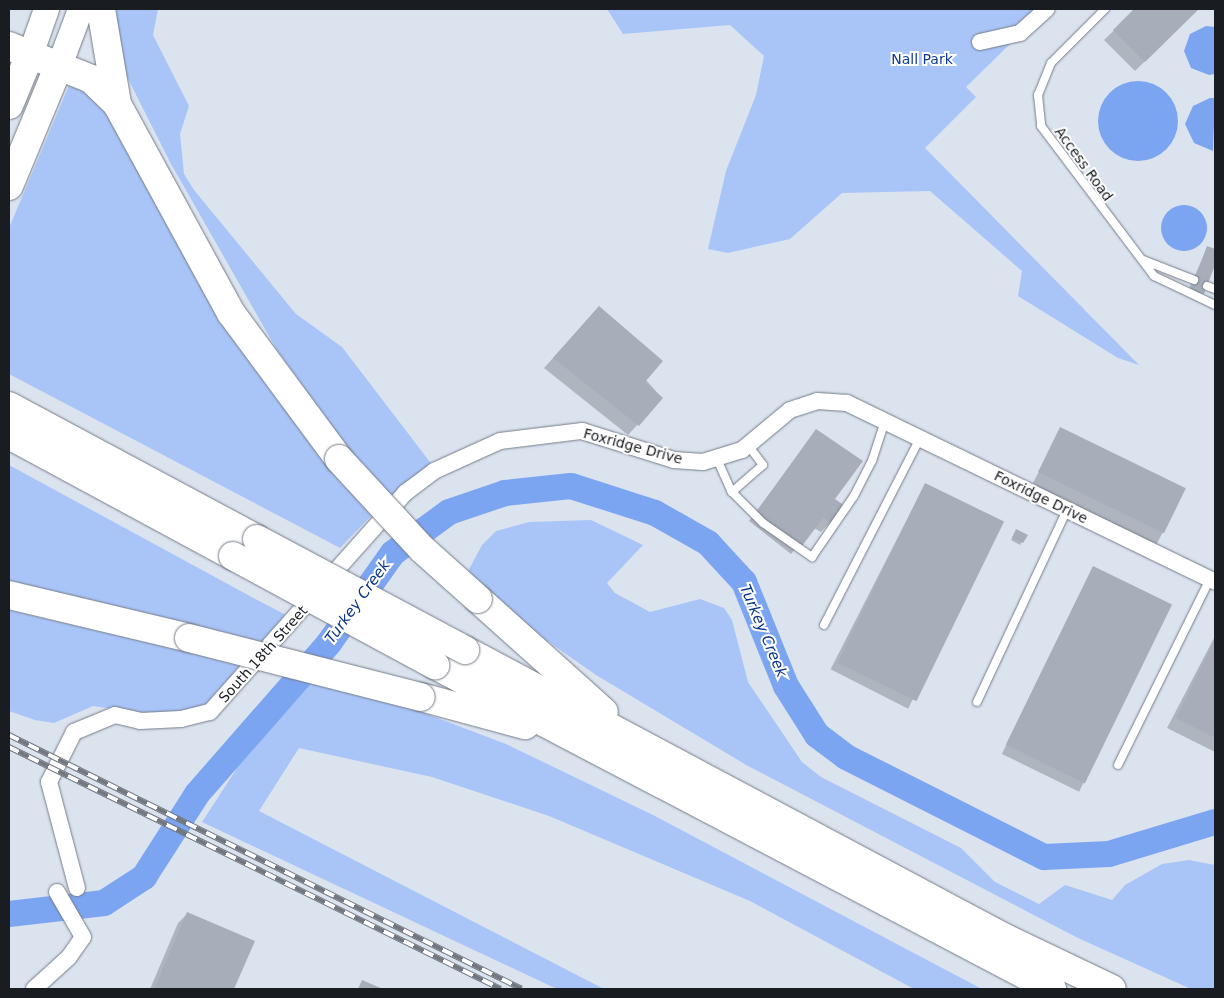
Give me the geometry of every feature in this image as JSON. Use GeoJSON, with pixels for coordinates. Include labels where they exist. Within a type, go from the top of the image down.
{"type":"FeatureCollection","features":[{"type":"Feature","properties":{"kind":"highway"},"geometry":{"type":"LineString","coordinates":[[101,9],[118,104]]}},
{"type":"Feature","properties":{"kind":"highway"},"geometry":{"type":"LineString","coordinates":[[9,105],[19,52],[60,65],[91,78],[118,104],[231,313],[339,460],[422,549],[635,740]]}},
{"type":"Feature","properties":{"kind":"highway"},"geometry":{"type":"LineString","coordinates":[[9,186],[60,65]]}},
{"type":"Feature","properties":{"kind":"highway"},"geometry":{"type":"LineString","coordinates":[[9,406],[1008,939],[1112,989]]}},
{"type":"Feature","properties":{"kind":"highway"},"geometry":{"type":"LineString","coordinates":[[9,435],[436,665],[1052,989]]}},
{"type":"Feature","properties":{"kind":"highway"},"geometry":{"type":"LineString","coordinates":[[9,595],[189,638],[574,738]]}},
{"type":"Feature","properties":{"kind":"main road"},"geometry":{"type":"LineString","coordinates":[[19,52],[46,9]]}},
{"type":"Feature","properties":{"kind":"main road"},"geometry":{"type":"LineString","coordinates":[[60,65],[80,9]]}},
{"type":"Feature","properties":{"kind":"street"},"geometry":{"type":"LineString","coordinates":[[980,42],[1020,33],[1047,9]]}},
{"type":"Feature","properties":{"kind":"street","name":"Foxridge Drive"},"geometry":{"type":"LineString","coordinates":[[321,589],[413,486],[500,441],[574,431],[674,460],[717,460],[748,445],[782,414],[817,402],[847,403],[1212,581]]}},
{"type":"Feature","properties":{"kind":"street","name":"South 18th Street"},"geometry":{"type":"LineString","coordinates":[[76,888],[49,782],[74,732],[115,715],[148,720],[210,712],[321,589]]}},
{"type":"Feature","properties":{"kind":"street"},"geometry":{"type":"LineString","coordinates":[[34,989],[69,957],[83,937],[57,892]]}},
{"type":"Feature","properties":{"kind":"lane","name":"Access Road"},"geometry":{"type":"LineString","coordinates":[[1105,9],[1051,63],[1043,79],[1038,110],[1053,144],[1141,260],[1172,288],[1215,305]]}},
{"type":"Feature","properties":{"kind":"lane"},"geometry":{"type":"LineString","coordinates":[[1141,260],[1194,280]]}},
{"type":"Feature","properties":{"kind":"lane"},"geometry":{"type":"LineString","coordinates":[[717,460],[732,492],[763,523],[812,557],[854,496],[872,461],[885,421]]}},
{"type":"Feature","properties":{"kind":"lane"},"geometry":{"type":"LineString","coordinates":[[824,625],[920,438]]}},
{"type":"Feature","properties":{"kind":"lane"},"geometry":{"type":"LineString","coordinates":[[732,492],[763,465],[748,445]]}},
{"type":"Feature","properties":{"kind":"lane"},"geometry":{"type":"LineString","coordinates":[[977,702],[1067,510]]}},
{"type":"Feature","properties":{"kind":"lane"},"geometry":{"type":"LineString","coordinates":[[1118,765],[1212,581]]}},
{"type":"Feature","properties":{"kind":"green space"},"geometry":{"type":"Polygon","coordinates":[[[113,9],[158,9],[153,35],[189,106],[180,134],[184,174],[194,190],[296,314],[342,347],[433,466],[389,499],[363,470],[277,350],[171,164],[121,65],[113,9]]]}},
{"type":"Feature","properties":{"kind":"green space","name":"Nall Park"},"geometry":{"type":"Polygon","coordinates":[[[607,9],[1046,9],[966,87],[976,97],[925,148],[1139,365],[1118,358],[1018,296],[1022,271],[930,191],[842,193],[790,239],[728,253],[708,249],[726,171],[756,95],[764,56],[730,25],[623,34],[607,9]]]}},
{"type":"Feature","properties":{"kind":"green space"},"geometry":{"type":"Polygon","coordinates":[[[70,83],[104,105],[373,514],[340,548],[9,374],[9,228],[70,83]]]}},
{"type":"Feature","properties":{"kind":"green space"},"geometry":{"type":"Polygon","coordinates":[[[9,465],[286,615],[259,646],[9,586],[9,465]]]}},
{"type":"Feature","properties":{"kind":"green space"},"geometry":{"type":"Polygon","coordinates":[[[591,520],[643,545],[607,583],[615,593],[650,612],[700,599],[724,608],[732,620],[748,682],[802,762],[821,777],[961,848],[995,882],[1039,904],[1065,885],[1112,900],[1125,885],[1162,864],[1189,860],[1215,865],[1215,989],[1191,989],[1078,938],[748,766],[596,675],[543,638],[467,573],[482,545],[496,531],[529,522],[591,520]]]}},
{"type":"Feature","properties":{"kind":"green space"},"geometry":{"type":"Polygon","coordinates":[[[9,610],[243,665],[213,700],[191,712],[148,714],[93,706],[54,723],[35,720],[9,711],[9,610]]]}},
{"type":"Feature","properties":{"kind":"green space"},"geometry":{"type":"Polygon","coordinates":[[[310,682],[411,708],[506,744],[653,815],[982,989],[914,989],[750,901],[549,816],[432,777],[299,748],[259,811],[604,989],[557,989],[202,822],[243,759],[310,682]]]}},
{"type":"Feature","properties":{"kind":"shaded area"},"geometry":{"type":"Polygon","coordinates":[[[1206,26],[1215,27],[1215,74],[1209,75],[1191,68],[1184,51],[1190,34],[1206,26]]]}},
{"type":"Feature","properties":{"kind":"shaded area"},"geometry":{"type":"Polygon","coordinates":[[[1138,81],[1153,84],[1166,93],[1175,106],[1178,121],[1175,136],[1166,149],[1153,158],[1138,161],[1123,158],[1110,149],[1101,136],[1098,121],[1101,106],[1110,93],[1123,84],[1138,81]]]}},
{"type":"Feature","properties":{"kind":"shaded area"},"geometry":{"type":"Polygon","coordinates":[[[1210,98],[1215,98],[1213,151],[1194,143],[1185,124],[1193,106],[1210,98]]]}},
{"type":"Feature","properties":{"kind":"shaded area"},"geometry":{"type":"Polygon","coordinates":[[[1179,205],[1189,205],[1203,215],[1207,228],[1203,241],[1197,247],[1189,251],[1179,251],[1165,241],[1161,233],[1161,223],[1171,209],[1179,205]]]}},
{"type":"Feature","properties":{"kind":"building"},"geometry":{"type":"Polygon","coordinates":[[[1134,9],[1199,9],[1145,62],[1113,30],[1134,9]]]}},
{"type":"Feature","properties":{"kind":"building"},"geometry":{"type":"Polygon","coordinates":[[[1207,246],[1215,249],[1215,265],[1204,294],[1191,289],[1207,246]]]}},
{"type":"Feature","properties":{"kind":"building"},"geometry":{"type":"Polygon","coordinates":[[[599,306],[663,361],[645,382],[663,398],[639,426],[553,358],[599,306]]]}},
{"type":"Feature","properties":{"kind":"building"},"geometry":{"type":"Polygon","coordinates":[[[1060,427],[1186,488],[1164,533],[1038,472],[1060,427]]]}},
{"type":"Feature","properties":{"kind":"building"},"geometry":{"type":"Polygon","coordinates":[[[816,429],[863,461],[835,499],[845,506],[831,523],[823,518],[802,546],[757,511],[816,429]]]}},
{"type":"Feature","properties":{"kind":"building"},"geometry":{"type":"Polygon","coordinates":[[[925,483],[1004,522],[916,701],[837,663],[925,483]]]}},
{"type":"Feature","properties":{"kind":"building"},"geometry":{"type":"Polygon","coordinates":[[[1016,529],[1028,535],[1023,543],[1012,538],[1016,529]]]}},
{"type":"Feature","properties":{"kind":"building"},"geometry":{"type":"Polygon","coordinates":[[[1093,566],[1172,605],[1085,783],[1006,745],[1093,566]]]}},
{"type":"Feature","properties":{"kind":"building"},"geometry":{"type":"Polygon","coordinates":[[[1215,639],[1215,738],[1176,718],[1215,639]]]}},
{"type":"Feature","properties":{"kind":"building"},"geometry":{"type":"Polygon","coordinates":[[[187,912],[255,941],[234,989],[154,989],[187,912]]]}},
{"type":"Feature","properties":{"kind":"building"},"geometry":{"type":"Polygon","coordinates":[[[362,980],[383,989],[358,989],[362,980]]]}},
{"type":"Feature","properties":{"kind":"waterway","name":"Turkey Creek"},"geometry":{"type":"LineString","coordinates":[[9,914],[104,903],[144,877],[197,794],[329,643],[393,553],[449,512],[505,493],[571,486],[655,513],[708,543],[744,582],[786,686],[817,735],[846,757],[1044,857],[1109,854],[1215,822]]}},
{"type":"Feature","properties":{"kind":"railway"},"geometry":{"type":"LineString","coordinates":[[9,735],[522,989]]}},
{"type":"Feature","properties":{"kind":"railway"},"geometry":{"type":"LineString","coordinates":[[9,747],[501,989]]}}]}
